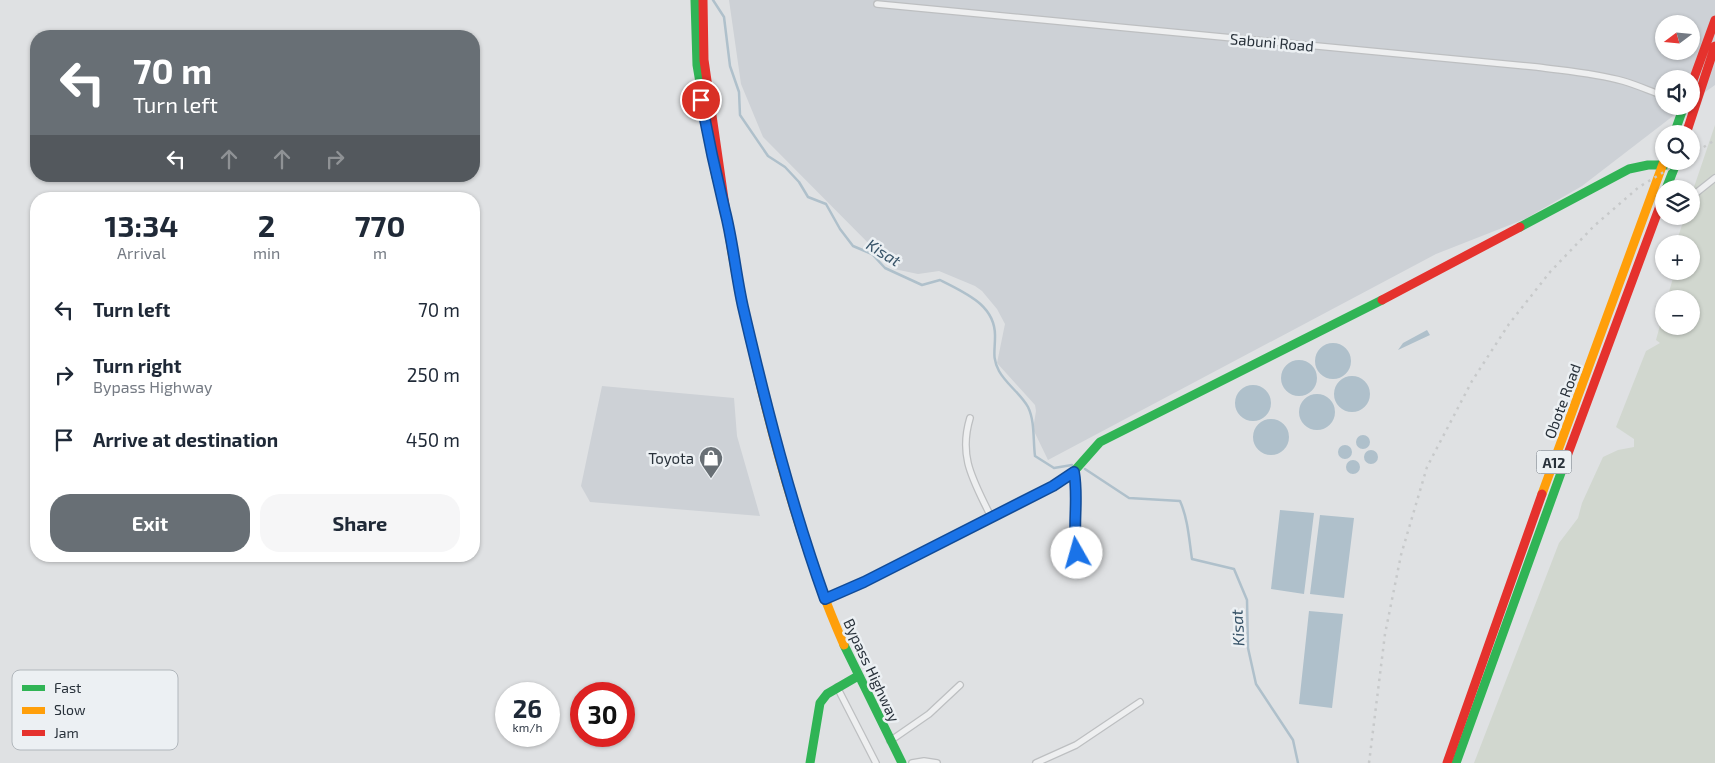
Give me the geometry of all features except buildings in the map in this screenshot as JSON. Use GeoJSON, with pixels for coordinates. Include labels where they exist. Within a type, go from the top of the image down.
{"type":"FeatureCollection","features":[{"type":"Feature","properties":{"kind":"main road","name":"Bypass Highway"},"geometry":{"type":"LineString","coordinates":[[695,0],[695,46],[701,100],[718,189],[725,211]]}},
{"type":"Feature","properties":{"kind":"main road","name":"Bypass Highway"},"geometry":{"type":"LineString","coordinates":[[703,0],[704,63],[725,211],[733,257],[770,423],[804,539],[825,599],[858,676],[902,763]]}},
{"type":"Feature","properties":{"kind":"main road"},"geometry":{"type":"LineString","coordinates":[[1698,70],[1712,38],[1715,20]]}},
{"type":"Feature","properties":{"kind":"main road"},"geometry":{"type":"LineString","coordinates":[[1689,125],[1715,46]]}},
{"type":"Feature","properties":{"kind":"main road"},"geometry":{"type":"LineString","coordinates":[[825,599],[864,582],[1074,472],[1091,450],[1100,442],[1368,307],[1629,169],[1655,165]]}},
{"type":"Feature","properties":{"kind":"main road","name":"Obote Road"},"geometry":{"type":"LineString","coordinates":[[1447,763],[1498,614],[1661,170]]}},
{"type":"Feature","properties":{"kind":"main road","name":"Obote Road"},"geometry":{"type":"LineString","coordinates":[[1456,763],[1485,688],[1546,512],[1655,223]]}},
{"type":"Feature","properties":{"kind":"main road"},"geometry":{"type":"LineString","coordinates":[[810,763],[820,703],[836,687],[858,676]]}},
{"type":"Feature","properties":{"kind":"street","name":"Sabuni Road"},"geometry":{"type":"LineString","coordinates":[[877,4],[1537,67],[1615,79],[1655,92]]}},
{"type":"Feature","properties":{"kind":"street"},"geometry":{"type":"LineString","coordinates":[[1700,190],[1715,178]]}},
{"type":"Feature","properties":{"kind":"street"},"geometry":{"type":"LineString","coordinates":[[970,418],[964,442],[967,458],[972,478],[991,517]]}},
{"type":"Feature","properties":{"kind":"street"},"geometry":{"type":"LineString","coordinates":[[1074,472],[1077,501],[1074,529],[1077,553]]}},
{"type":"Feature","properties":{"kind":"street"},"geometry":{"type":"LineString","coordinates":[[890,741],[930,714],[960,685]]}},
{"type":"Feature","properties":{"kind":"street"},"geometry":{"type":"LineString","coordinates":[[836,687],[876,763]]}},
{"type":"Feature","properties":{"kind":"street"},"geometry":{"type":"LineString","coordinates":[[1036,763],[1076,745],[1140,702]]}},
{"type":"Feature","properties":{"kind":"street"},"geometry":{"type":"LineString","coordinates":[[912,763],[924,761],[937,763]]}},
{"type":"Feature","properties":{"kind":"shaded area"},"geometry":{"type":"Polygon","coordinates":[[[729,0],[1715,0],[1715,85],[1700,96],[1700,70],[1655,70],[1655,115],[1674,115],[1661,125],[1655,125],[1655,130],[1582,186],[1525,219],[1436,254],[1048,460],[1033,429],[1035,405],[997,363],[1005,324],[997,309],[982,291],[975,286],[939,271],[918,274],[894,269],[763,137],[741,84],[729,0]]]}},
{"type":"Feature","properties":{"kind":"shaded area"},"geometry":{"type":"Polygon","coordinates":[[[1715,125],[1715,763],[1474,763],[1559,543],[1578,518],[1582,503],[1603,457],[1618,450],[1634,447],[1634,439],[1616,427],[1646,351],[1660,343],[1656,340],[1657,335],[1700,335],[1700,290],[1670,290],[1672,280],[1700,280],[1700,235],[1679,235],[1682,225],[1700,225],[1700,180],[1696,180],[1715,125]]]}},
{"type":"Feature","properties":{"kind":"shaded area"},"geometry":{"type":"Polygon","coordinates":[[[602,386],[734,398],[737,436],[760,516],[590,502],[581,486],[602,386]]]}},
{"type":"Feature","properties":{"kind":"water"},"geometry":{"type":"Polygon","coordinates":[[[1427,330],[1430,335],[1398,350],[1403,343],[1427,330]]]}},
{"type":"Feature","properties":{"kind":"water"},"geometry":{"type":"Polygon","coordinates":[[[1333,343],[1345,349],[1351,361],[1345,373],[1333,379],[1321,373],[1315,361],[1321,349],[1333,343]]]}},
{"type":"Feature","properties":{"kind":"water"},"geometry":{"type":"Polygon","coordinates":[[[1299,360],[1311,366],[1317,378],[1311,390],[1299,396],[1287,390],[1281,378],[1287,366],[1299,360]]]}},
{"type":"Feature","properties":{"kind":"water"},"geometry":{"type":"Polygon","coordinates":[[[1352,376],[1364,382],[1370,394],[1364,406],[1352,412],[1340,406],[1334,394],[1340,382],[1352,376]]]}},
{"type":"Feature","properties":{"kind":"water"},"geometry":{"type":"Polygon","coordinates":[[[1253,385],[1265,391],[1271,403],[1265,415],[1253,421],[1241,415],[1235,403],[1241,391],[1253,385]]]}},
{"type":"Feature","properties":{"kind":"water"},"geometry":{"type":"Polygon","coordinates":[[[1317,394],[1329,400],[1335,412],[1329,424],[1317,430],[1305,424],[1299,412],[1305,400],[1317,394]]]}},
{"type":"Feature","properties":{"kind":"water"},"geometry":{"type":"Polygon","coordinates":[[[1271,419],[1283,425],[1289,437],[1283,449],[1271,455],[1259,449],[1253,437],[1259,425],[1271,419]]]}},
{"type":"Feature","properties":{"kind":"water"},"geometry":{"type":"Polygon","coordinates":[[[1360,435],[1366,435],[1370,442],[1366,449],[1360,449],[1356,445],[1356,439],[1360,435]]]}},
{"type":"Feature","properties":{"kind":"water"},"geometry":{"type":"Polygon","coordinates":[[[1342,445],[1348,445],[1352,452],[1348,459],[1342,459],[1338,455],[1338,449],[1342,445]]]}},
{"type":"Feature","properties":{"kind":"water"},"geometry":{"type":"Polygon","coordinates":[[[1368,450],[1374,450],[1378,457],[1374,464],[1368,464],[1364,460],[1364,454],[1368,450]]]}},
{"type":"Feature","properties":{"kind":"water"},"geometry":{"type":"Polygon","coordinates":[[[1350,460],[1356,460],[1360,467],[1356,474],[1350,474],[1346,470],[1346,464],[1350,460]]]}},
{"type":"Feature","properties":{"kind":"water"},"geometry":{"type":"Polygon","coordinates":[[[1280,510],[1314,513],[1304,594],[1271,589],[1280,510]]]}},
{"type":"Feature","properties":{"kind":"water"},"geometry":{"type":"Polygon","coordinates":[[[1320,515],[1354,518],[1344,598],[1310,594],[1320,515]]]}},
{"type":"Feature","properties":{"kind":"water"},"geometry":{"type":"Polygon","coordinates":[[[1309,611],[1343,614],[1332,708],[1299,704],[1309,611]]]}},
{"type":"Feature","properties":{"kind":"waterway","name":"Kisat"},"geometry":{"type":"LineString","coordinates":[[713,0],[724,17],[730,66],[739,92],[740,115],[768,156],[785,167],[799,182],[808,197],[826,204],[840,229],[853,246],[872,254],[885,268],[922,285],[940,280],[969,295],[985,308],[994,326],[995,362],[999,371],[1028,407],[1033,425],[1035,456],[1054,468],[1072,465]]}},
{"type":"Feature","properties":{"kind":"waterway","name":"Kisat"},"geometry":{"type":"LineString","coordinates":[[1085,469],[1129,498],[1180,501],[1187,522],[1192,559],[1234,569],[1247,600],[1248,648],[1256,684],[1293,740],[1298,763]]}},
{"type":"Feature","properties":{"kind":"railway"},"geometry":{"type":"LineString","coordinates":[[1700,149],[1715,140]]}},
{"type":"Feature","properties":{"kind":"railway"},"geometry":{"type":"LineString","coordinates":[[1369,763],[1385,634],[1401,555],[1427,467],[1472,381],[1509,324],[1550,272],[1594,226],[1639,187],[1667,170]]}},
{"type":"Feature","properties":{"kind":"traffic: fast"},"geometry":{"type":"LineString","coordinates":[[695,0],[697,65],[716,177]]}},
{"type":"Feature","properties":{"kind":"traffic: fast"},"geometry":{"type":"LineString","coordinates":[[1677,125],[1681,115]]}},
{"type":"Feature","properties":{"kind":"traffic: fast"},"geometry":{"type":"LineString","coordinates":[[1520,227],[1629,169],[1655,165]]}},
{"type":"Feature","properties":{"kind":"traffic: fast"},"geometry":{"type":"LineString","coordinates":[[1670,180],[1673,170]]}},
{"type":"Feature","properties":{"kind":"traffic: fast"},"geometry":{"type":"LineString","coordinates":[[1022,501],[1069,477],[1100,442],[1382,300]]}},
{"type":"Feature","properties":{"kind":"traffic: fast"},"geometry":{"type":"LineString","coordinates":[[1456,763],[1566,459]]}},
{"type":"Feature","properties":{"kind":"traffic: fast"},"geometry":{"type":"LineString","coordinates":[[844,645],[902,763]]}},
{"type":"Feature","properties":{"kind":"traffic: fast"},"geometry":{"type":"LineString","coordinates":[[810,763],[820,703],[827,694],[858,676]]}},
{"type":"Feature","properties":{"kind":"traffic: slow"},"geometry":{"type":"LineString","coordinates":[[1542,494],[1661,170]]}},
{"type":"Feature","properties":{"kind":"traffic: slow"},"geometry":{"type":"LineString","coordinates":[[728,227],[744,312],[782,470],[816,576],[844,645]]}},
{"type":"Feature","properties":{"kind":"traffic: jam"},"geometry":{"type":"LineString","coordinates":[[703,0],[704,60],[728,227]]}},
{"type":"Feature","properties":{"kind":"traffic: jam"},"geometry":{"type":"LineString","coordinates":[[1697,70],[1715,20]]}},
{"type":"Feature","properties":{"kind":"traffic: jam"},"geometry":{"type":"LineString","coordinates":[[1689,125],[1715,46]]}},
{"type":"Feature","properties":{"kind":"traffic: jam"},"geometry":{"type":"LineString","coordinates":[[1566,459],[1655,219]]}},
{"type":"Feature","properties":{"kind":"traffic: jam"},"geometry":{"type":"LineString","coordinates":[[1382,300],[1520,227]]}},
{"type":"Feature","properties":{"kind":"traffic: jam"},"geometry":{"type":"LineString","coordinates":[[1447,763],[1542,494]]}},
{"type":"Feature","properties":{"kind":"traffic: jam"},"geometry":{"type":"LineString","coordinates":[[825,599],[865,582],[1022,501]]}},
{"type":"Feature","properties":{"kind":"place","name":"Toyota"},"geometry":{"type":"Point","coordinates":[711,479]}},
{"type":"Feature","properties":{"kind":"route"},"geometry":{"type":"LineString","coordinates":[[701,100],[718,189],[725,211],[743,305],[770,423],[804,539],[825,599],[864,582],[1004,511],[1053,486],[1074,472],[1077,487],[1074,529],[1077,553]]}}]}
